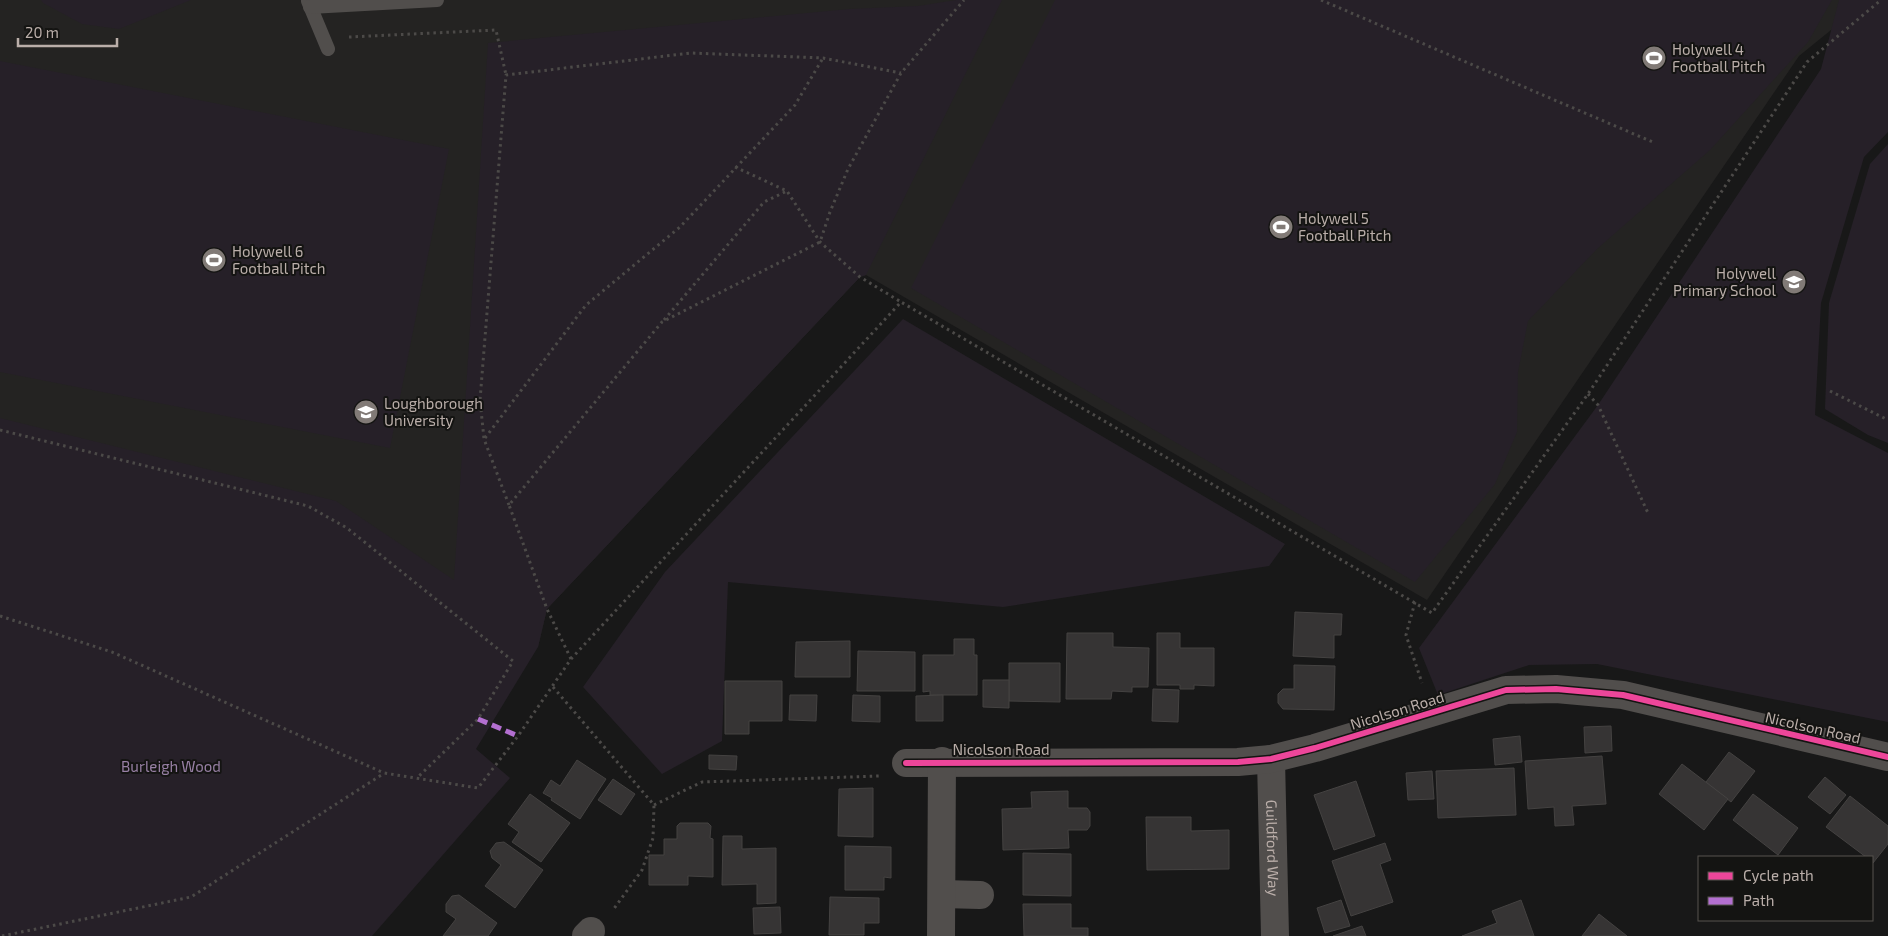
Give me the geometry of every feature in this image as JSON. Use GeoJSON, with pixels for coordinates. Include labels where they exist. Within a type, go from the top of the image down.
{"type":"FeatureCollection","features":[{"type":"Feature","properties":{"kind":"street","name":"Nicolson Road"},"geometry":{"type":"LineString","coordinates":[[906,762],[1238,762],[1271,759],[1315,748],[1506,690],[1556,689],[1623,696],[1888,757]]}},
{"type":"Feature","properties":{"kind":"street","name":"Guildford Way"},"geometry":{"type":"LineString","coordinates":[[1271,759],[1275,936]]}},
{"type":"Feature","properties":{"kind":"street","name":"Nicolson Road"},"geometry":{"type":"LineString","coordinates":[[941,936],[942,762]]}},
{"type":"Feature","properties":{"kind":"street"},"geometry":{"type":"LineString","coordinates":[[942,894],[980,895]]}},
{"type":"Feature","properties":{"kind":"lane"},"geometry":{"type":"LineString","coordinates":[[325,44],[309,4],[437,0]]}},
{"type":"Feature","properties":{"kind":"path"},"geometry":{"type":"LineString","coordinates":[[662,322],[820,242],[848,169],[901,73],[964,0]]}},
{"type":"Feature","properties":{"kind":"path"},"geometry":{"type":"LineString","coordinates":[[1321,0],[1654,143]]}},
{"type":"Feature","properties":{"kind":"path"},"geometry":{"type":"LineString","coordinates":[[735,167],[787,191],[820,242],[860,277],[1432,613],[1588,394],[1807,62],[1881,0]]}},
{"type":"Feature","properties":{"kind":"path"},"geometry":{"type":"LineString","coordinates":[[325,44],[496,30],[506,75],[480,400],[484,439],[547,609],[571,659]]}},
{"type":"Feature","properties":{"kind":"path"},"geometry":{"type":"LineString","coordinates":[[506,75],[691,52],[823,58],[901,73]]}},
{"type":"Feature","properties":{"kind":"path"},"geometry":{"type":"LineString","coordinates":[[484,439],[586,305],[680,227],[795,105],[823,58]]}},
{"type":"Feature","properties":{"kind":"path"},"geometry":{"type":"LineString","coordinates":[[509,506],[764,202],[787,191]]}},
{"type":"Feature","properties":{"kind":"path"},"geometry":{"type":"LineString","coordinates":[[0,616],[112,652],[384,773],[478,788],[553,687],[571,659],[901,302]]}},
{"type":"Feature","properties":{"kind":"path"},"geometry":{"type":"LineString","coordinates":[[1830,391],[1888,420]]}},
{"type":"Feature","properties":{"kind":"path"},"geometry":{"type":"LineString","coordinates":[[1588,394],[1598,406],[1648,513]]}},
{"type":"Feature","properties":{"kind":"path"},"geometry":{"type":"LineString","coordinates":[[0,430],[308,506],[347,528],[513,661],[478,719],[417,778]]}},
{"type":"Feature","properties":{"kind":"path"},"geometry":{"type":"LineString","coordinates":[[1415,602],[1406,634],[1432,712]]}},
{"type":"Feature","properties":{"kind":"path"},"geometry":{"type":"LineString","coordinates":[[553,687],[654,805],[653,838],[642,870],[618,906],[589,934]]}},
{"type":"Feature","properties":{"kind":"path"},"geometry":{"type":"LineString","coordinates":[[654,805],[702,782],[882,776],[906,762]]}},
{"type":"Feature","properties":{"kind":"path"},"geometry":{"type":"LineString","coordinates":[[2,936],[191,897],[384,773]]}},
{"type":"Feature","properties":{"kind":"shaded area","name":"Loughborough University"},"geometry":{"type":"Polygon","coordinates":[[[0,0],[1868,0],[1799,56],[1427,600],[866,275],[860,277],[547,609],[538,647],[0,547],[0,0]]]}},
{"type":"Feature","properties":{"kind":"green space"},"geometry":{"type":"Polygon","coordinates":[[[41,0],[191,0],[119,29],[82,24],[43,3],[41,0]]]}},
{"type":"Feature","properties":{"kind":"green space","name":"Burleigh Wood"},"geometry":{"type":"Polygon","coordinates":[[[956,0],[1002,0],[866,275],[860,277],[547,609],[538,647],[476,749],[510,778],[372,936],[0,936],[0,418],[336,501],[454,580],[488,43],[849,9],[918,6],[956,0]]]}},
{"type":"Feature","properties":{"kind":"green space"},"geometry":{"type":"Polygon","coordinates":[[[1055,0],[1832,0],[1808,42],[1710,150],[1597,249],[1528,321],[1518,372],[1517,432],[1495,484],[1415,582],[911,288],[1055,0]]]}},
{"type":"Feature","properties":{"kind":"green space"},"geometry":{"type":"Polygon","coordinates":[[[1839,0],[1888,0],[1888,132],[1864,157],[1821,303],[1815,415],[1888,453],[1888,722],[1597,664],[1529,665],[1438,695],[1419,648],[1598,405],[1821,69],[1839,0]]]}},
{"type":"Feature","properties":{"kind":"green space","name":"Holywell 6 Football Pitch"},"geometry":{"type":"Polygon","coordinates":[[[0,61],[449,149],[390,448],[0,372],[0,61]]]}},
{"type":"Feature","properties":{"kind":"green space"},"geometry":{"type":"Polygon","coordinates":[[[1888,144],[1888,443],[1868,435],[1825,409],[1829,303],[1870,164],[1888,144]]]}},
{"type":"Feature","properties":{"kind":"green space"},"geometry":{"type":"Polygon","coordinates":[[[903,319],[1285,544],[1269,566],[1003,607],[728,582],[722,741],[662,774],[583,687],[665,572],[903,319]]]}},
{"type":"Feature","properties":{"kind":"building"},"geometry":{"type":"Polygon","coordinates":[[[1295,612],[1342,614],[1341,635],[1334,635],[1334,658],[1293,656],[1295,612]]]}},
{"type":"Feature","properties":{"kind":"building"},"geometry":{"type":"Polygon","coordinates":[[[1067,633],[1113,633],[1113,647],[1149,648],[1148,687],[1132,687],[1132,692],[1112,691],[1111,699],[1066,699],[1067,633]]]}},
{"type":"Feature","properties":{"kind":"building"},"geometry":{"type":"Polygon","coordinates":[[[1157,633],[1180,633],[1180,648],[1214,648],[1214,686],[1194,685],[1194,689],[1180,689],[1180,685],[1157,685],[1157,633]]]}},
{"type":"Feature","properties":{"kind":"building"},"geometry":{"type":"Polygon","coordinates":[[[954,639],[974,639],[974,655],[977,655],[977,695],[930,695],[930,691],[923,692],[923,655],[954,655],[954,639]]]}},
{"type":"Feature","properties":{"kind":"building"},"geometry":{"type":"Polygon","coordinates":[[[850,641],[850,677],[795,677],[796,642],[850,641]]]}},
{"type":"Feature","properties":{"kind":"building"},"geometry":{"type":"Polygon","coordinates":[[[858,651],[915,652],[915,691],[857,691],[858,651]]]}},
{"type":"Feature","properties":{"kind":"building"},"geometry":{"type":"Polygon","coordinates":[[[1009,663],[1060,663],[1060,702],[1009,701],[1009,663]]]}},
{"type":"Feature","properties":{"kind":"building"},"geometry":{"type":"Polygon","coordinates":[[[1294,665],[1335,666],[1334,710],[1283,709],[1278,703],[1278,694],[1283,689],[1294,689],[1294,665]]]}},
{"type":"Feature","properties":{"kind":"building"},"geometry":{"type":"Polygon","coordinates":[[[983,680],[1009,680],[1009,708],[983,707],[983,680]]]}},
{"type":"Feature","properties":{"kind":"building"},"geometry":{"type":"Polygon","coordinates":[[[725,681],[782,681],[782,721],[749,721],[749,734],[725,734],[725,681]]]}},
{"type":"Feature","properties":{"kind":"building"},"geometry":{"type":"Polygon","coordinates":[[[1153,689],[1179,690],[1178,722],[1152,721],[1153,689]]]}},
{"type":"Feature","properties":{"kind":"building"},"geometry":{"type":"Polygon","coordinates":[[[790,695],[817,695],[816,721],[789,720],[790,695]]]}},
{"type":"Feature","properties":{"kind":"building"},"geometry":{"type":"Polygon","coordinates":[[[853,695],[880,696],[880,722],[852,721],[853,695]]]}},
{"type":"Feature","properties":{"kind":"building"},"geometry":{"type":"Polygon","coordinates":[[[943,695],[943,721],[916,721],[916,696],[943,695]]]}},
{"type":"Feature","properties":{"kind":"building"},"geometry":{"type":"Polygon","coordinates":[[[1611,726],[1612,751],[1585,753],[1584,727],[1611,726]]]}},
{"type":"Feature","properties":{"kind":"building"},"geometry":{"type":"Polygon","coordinates":[[[1520,736],[1522,762],[1495,765],[1493,739],[1520,736]]]}},
{"type":"Feature","properties":{"kind":"building"},"geometry":{"type":"Polygon","coordinates":[[[1729,752],[1755,771],[1731,802],[1706,782],[1729,752]]]}},
{"type":"Feature","properties":{"kind":"building"},"geometry":{"type":"Polygon","coordinates":[[[709,755],[737,756],[736,770],[709,769],[709,755]]]}},
{"type":"Feature","properties":{"kind":"building"},"geometry":{"type":"Polygon","coordinates":[[[1602,756],[1606,804],[1572,806],[1574,825],[1555,826],[1554,807],[1528,809],[1525,761],[1602,756]]]}},
{"type":"Feature","properties":{"kind":"building"},"geometry":{"type":"Polygon","coordinates":[[[577,760],[606,779],[580,819],[543,793],[551,780],[560,786],[577,760]]]}},
{"type":"Feature","properties":{"kind":"building"},"geometry":{"type":"Polygon","coordinates":[[[1682,764],[1728,799],[1704,830],[1659,794],[1682,764]]]}},
{"type":"Feature","properties":{"kind":"building"},"geometry":{"type":"Polygon","coordinates":[[[1514,768],[1516,815],[1438,818],[1436,771],[1514,768]]]}},
{"type":"Feature","properties":{"kind":"building"},"geometry":{"type":"Polygon","coordinates":[[[1432,771],[1434,799],[1408,800],[1406,773],[1432,771]]]}},
{"type":"Feature","properties":{"kind":"building"},"geometry":{"type":"Polygon","coordinates":[[[1825,777],[1846,795],[1830,814],[1808,797],[1825,777]]]}},
{"type":"Feature","properties":{"kind":"building"},"geometry":{"type":"Polygon","coordinates":[[[613,779],[635,794],[621,815],[598,800],[613,779]]]}},
{"type":"Feature","properties":{"kind":"building"},"geometry":{"type":"Polygon","coordinates":[[[1356,781],[1375,836],[1334,850],[1314,795],[1356,781]]]}},
{"type":"Feature","properties":{"kind":"building"},"geometry":{"type":"Polygon","coordinates":[[[873,788],[873,837],[838,836],[839,789],[873,788]]]}},
{"type":"Feature","properties":{"kind":"building"},"geometry":{"type":"Polygon","coordinates":[[[1068,791],[1068,808],[1087,808],[1090,812],[1090,826],[1087,830],[1068,830],[1069,848],[1003,850],[1002,809],[1032,808],[1031,792],[1068,791]]]}},
{"type":"Feature","properties":{"kind":"building"},"geometry":{"type":"Polygon","coordinates":[[[530,794],[570,823],[541,862],[512,842],[519,832],[508,824],[530,794]]]}},
{"type":"Feature","properties":{"kind":"building"},"geometry":{"type":"Polygon","coordinates":[[[1753,794],[1798,828],[1778,855],[1733,820],[1753,794]]]}},
{"type":"Feature","properties":{"kind":"building"},"geometry":{"type":"Polygon","coordinates":[[[1850,796],[1888,826],[1888,844],[1873,863],[1873,856],[1865,856],[1826,827],[1850,796]]]}},
{"type":"Feature","properties":{"kind":"building"},"geometry":{"type":"Polygon","coordinates":[[[1146,817],[1191,817],[1191,831],[1229,830],[1229,869],[1147,870],[1146,817]]]}},
{"type":"Feature","properties":{"kind":"building"},"geometry":{"type":"Polygon","coordinates":[[[680,823],[708,823],[711,826],[713,877],[688,876],[688,885],[649,885],[649,855],[664,855],[664,839],[677,839],[677,826],[680,823]]]}},
{"type":"Feature","properties":{"kind":"building"},"geometry":{"type":"Polygon","coordinates":[[[723,836],[742,836],[742,849],[776,848],[776,903],[757,904],[757,884],[722,885],[723,836]]]}},
{"type":"Feature","properties":{"kind":"building"},"geometry":{"type":"Polygon","coordinates":[[[504,842],[543,870],[515,908],[485,886],[501,865],[492,858],[490,851],[496,843],[504,842]]]}},
{"type":"Feature","properties":{"kind":"building"},"geometry":{"type":"Polygon","coordinates":[[[1385,843],[1391,860],[1380,864],[1393,902],[1351,916],[1332,861],[1385,843]]]}},
{"type":"Feature","properties":{"kind":"building"},"geometry":{"type":"Polygon","coordinates":[[[845,846],[891,847],[891,878],[884,877],[884,890],[845,890],[845,846]]]}},
{"type":"Feature","properties":{"kind":"building"},"geometry":{"type":"Polygon","coordinates":[[[1023,853],[1071,854],[1071,896],[1023,895],[1023,853]]]}},
{"type":"Feature","properties":{"kind":"building"},"geometry":{"type":"Polygon","coordinates":[[[459,895],[497,923],[488,936],[443,936],[456,919],[446,912],[446,904],[452,896],[459,895]]]}},
{"type":"Feature","properties":{"kind":"building"},"geometry":{"type":"Polygon","coordinates":[[[830,897],[879,898],[879,923],[864,923],[864,935],[829,935],[830,897]]]}},
{"type":"Feature","properties":{"kind":"building"},"geometry":{"type":"Polygon","coordinates":[[[1341,900],[1350,926],[1325,933],[1317,908],[1341,900]]]}},
{"type":"Feature","properties":{"kind":"building"},"geometry":{"type":"Polygon","coordinates":[[[1521,900],[1534,936],[1462,936],[1497,923],[1492,911],[1521,900]]]}},
{"type":"Feature","properties":{"kind":"building"},"geometry":{"type":"Polygon","coordinates":[[[1023,904],[1071,904],[1071,928],[1088,928],[1088,936],[1024,936],[1023,904]]]}},
{"type":"Feature","properties":{"kind":"building"},"geometry":{"type":"Polygon","coordinates":[[[780,907],[781,933],[754,934],[753,908],[780,907]]]}},
{"type":"Feature","properties":{"kind":"building"},"geometry":{"type":"Polygon","coordinates":[[[1599,914],[1627,936],[1582,936],[1599,914]]]}},
{"type":"Feature","properties":{"kind":"building"},"geometry":{"type":"Polygon","coordinates":[[[1362,926],[1366,936],[1333,936],[1362,926]]]}},
{"type":"Feature","properties":{"kind":"marked path"},"geometry":{"type":"LineString","coordinates":[[478,719],[518,736]]}},
{"type":"Feature","properties":{"kind":"cycle path"},"geometry":{"type":"LineString","coordinates":[[906,763],[1238,762],[1271,759],[1315,748],[1506,690],[1556,689],[1623,695],[1888,757]]}},
{"type":"Feature","properties":{"kind":"place","name":"Holywell 4 Football Pitch"},"geometry":{"type":"Point","coordinates":[1654,58]}},
{"type":"Feature","properties":{"kind":"place","name":"Holywell 5 Football Pitch"},"geometry":{"type":"Point","coordinates":[1281,227]}},
{"type":"Feature","properties":{"kind":"place","name":"Holywell 6 Football Pitch"},"geometry":{"type":"Point","coordinates":[214,260]}},
{"type":"Feature","properties":{"kind":"place","name":"Holywell Primary School"},"geometry":{"type":"Point","coordinates":[1794,282]}},
{"type":"Feature","properties":{"kind":"place","name":"Loughborough University"},"geometry":{"type":"Point","coordinates":[366,412]}}]}
